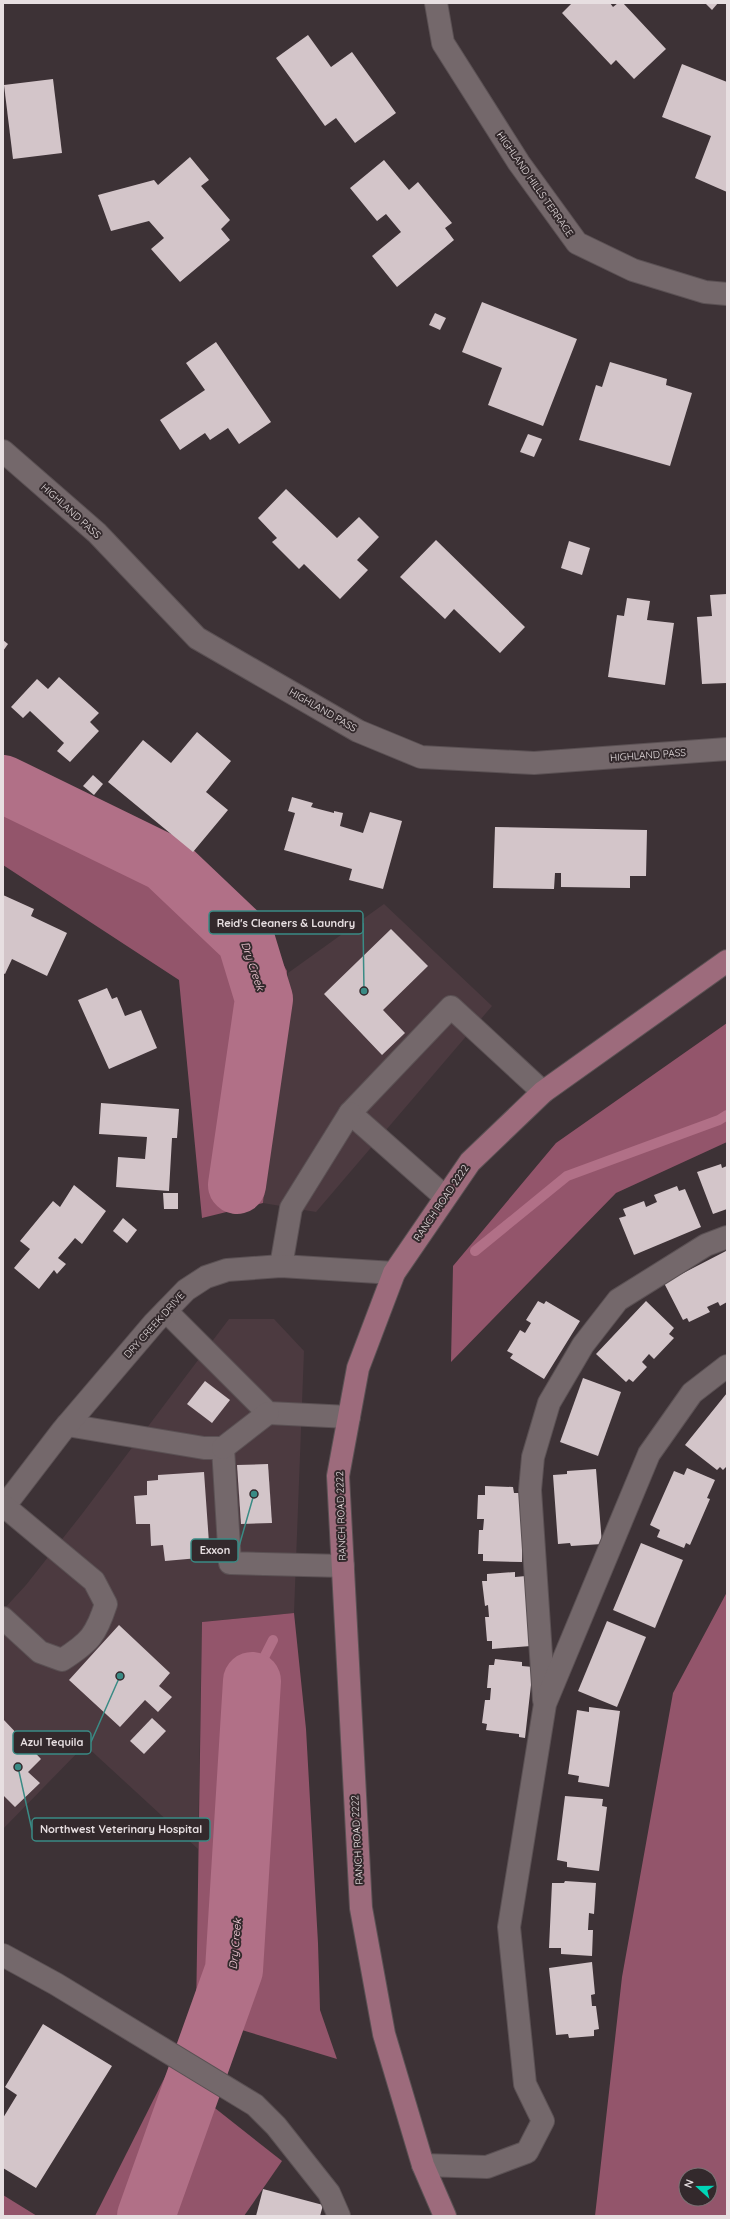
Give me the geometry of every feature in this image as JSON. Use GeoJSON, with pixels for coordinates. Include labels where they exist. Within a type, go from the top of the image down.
{"type":"FeatureCollection","features":[{"type":"Feature","properties":{"kind":"main road","name":"RANCH ROAD 2222"},"geometry":{"type":"LineString","coordinates":[[445,2216],[423,2164],[384,2034],[361,1908],[338,1476],[358,1368],[394,1273],[470,1162],[544,1092],[727,961]]}},
{"type":"Feature","properties":{"kind":"street","name":"HIGHLAND HILLS TERRACE"},"geometry":{"type":"LineString","coordinates":[[436,3],[443,42],[518,163],[576,243],[634,270],[705,292],[727,294]]}},
{"type":"Feature","properties":{"kind":"street","name":"HIGHLAND PASS"},"geometry":{"type":"LineString","coordinates":[[3,451],[97,533],[197,638],[358,731],[421,757],[534,763],[727,749]]}},
{"type":"Feature","properties":{"kind":"street"},"geometry":{"type":"LineString","coordinates":[[281,1266],[291,1208],[350,1113],[451,1007],[544,1092]]}},
{"type":"Feature","properties":{"kind":"street"},"geometry":{"type":"LineString","coordinates":[[350,1113],[445,1197]]}},
{"type":"Feature","properties":{"kind":"street"},"geometry":{"type":"LineString","coordinates":[[423,2164],[487,2167],[527,2152],[543,2121],[525,2084],[509,1928],[545,1704],[530,1490],[533,1457],[549,1403],[583,1346],[618,1300],[706,1245],[727,1237]]}},
{"type":"Feature","properties":{"kind":"street","name":"DRY CREEK DRIVE"},"geometry":{"type":"LineString","coordinates":[[4,1507],[67,1424],[166,1311],[186,1290],[206,1277],[227,1270],[281,1266],[394,1273]]}},
{"type":"Feature","properties":{"kind":"street"},"geometry":{"type":"LineString","coordinates":[[166,1311],[268,1413]]}},
{"type":"Feature","properties":{"kind":"street"},"geometry":{"type":"LineString","coordinates":[[545,1704],[649,1454],[692,1393],[727,1366]]}},
{"type":"Feature","properties":{"kind":"street"},"geometry":{"type":"LineString","coordinates":[[67,1424],[204,1448],[223,1448],[268,1413],[349,1417]]}},
{"type":"Feature","properties":{"kind":"street"},"geometry":{"type":"LineString","coordinates":[[223,1448],[230,1563],[342,1566]]}},
{"type":"Feature","properties":{"kind":"street"},"geometry":{"type":"LineString","coordinates":[[3,1618],[40,1652],[62,1660],[81,1648],[97,1630],[106,1604],[94,1581],[4,1507]]}},
{"type":"Feature","properties":{"kind":"street"},"geometry":{"type":"LineString","coordinates":[[3,1955],[255,2105],[276,2126],[329,2193],[339,2216]]}},
{"type":"Feature","properties":{"kind":"shaded area"},"geometry":{"type":"Polygon","coordinates":[[[3,762],[188,861],[248,903],[287,971],[263,1203],[202,1218],[179,980],[3,865],[3,762]]]}},
{"type":"Feature","properties":{"kind":"shaded area"},"geometry":{"type":"Polygon","coordinates":[[[384,904],[492,1006],[316,1212],[263,1203],[288,973],[384,904]]]}},
{"type":"Feature","properties":{"kind":"shaded area"},"geometry":{"type":"Polygon","coordinates":[[[727,1023],[727,1142],[616,1193],[451,1362],[453,1266],[556,1143],[727,1023]]]}},
{"type":"Feature","properties":{"kind":"shaded area"},"geometry":{"type":"Polygon","coordinates":[[[229,1319],[274,1319],[304,1351],[294,1613],[202,1622],[198,1849],[85,1745],[3,1829],[3,1610],[26,1585],[82,1514],[229,1319]]]}},
{"type":"Feature","properties":{"kind":"shaded area"},"geometry":{"type":"Polygon","coordinates":[[[727,1592],[727,2216],[595,2216],[622,1977],[673,1693],[727,1592]]]}},
{"type":"Feature","properties":{"kind":"shaded area"},"geometry":{"type":"Polygon","coordinates":[[[294,1613],[306,1729],[318,1943],[320,2010],[337,2059],[196,2016],[202,1622],[294,1613]]]}},
{"type":"Feature","properties":{"kind":"shaded area"},"geometry":{"type":"Polygon","coordinates":[[[168,2071],[282,2161],[244,2216],[95,2216],[168,2071]]]}},
{"type":"Feature","properties":{"kind":"shaded area"},"geometry":{"type":"Polygon","coordinates":[[[3,2195],[37,2216],[3,2216],[3,2195]]]}},
{"type":"Feature","properties":{"kind":"building"},"geometry":{"type":"Polygon","coordinates":[[[572,3],[610,3],[613,7],[618,3],[623,3],[666,49],[634,79],[616,60],[611,65],[562,13],[572,3]]]}},
{"type":"Feature","properties":{"kind":"building"},"geometry":{"type":"Polygon","coordinates":[[[705,3],[718,3],[712,10],[705,3]]]}},
{"type":"Feature","properties":{"kind":"building"},"geometry":{"type":"Polygon","coordinates":[[[308,35],[331,67],[352,52],[396,113],[355,143],[336,118],[325,126],[276,58],[308,35]]]}},
{"type":"Feature","properties":{"kind":"building"},"geometry":{"type":"Polygon","coordinates":[[[682,64],[727,82],[727,192],[695,178],[711,136],[662,117],[682,64]]]}},
{"type":"Feature","properties":{"kind":"building"},"geometry":{"type":"Polygon","coordinates":[[[53,79],[62,153],[13,159],[4,85],[53,79]]]}},
{"type":"Feature","properties":{"kind":"building"},"geometry":{"type":"Polygon","coordinates":[[[190,157],[209,180],[201,186],[230,220],[221,229],[230,240],[180,282],[151,249],[164,238],[149,221],[111,231],[98,195],[154,180],[158,185],[190,157]]]}},
{"type":"Feature","properties":{"kind":"building"},"geometry":{"type":"Polygon","coordinates":[[[384,160],[409,190],[418,182],[452,223],[445,228],[454,240],[397,287],[372,256],[401,232],[386,214],[377,221],[350,188],[384,160]]]}},
{"type":"Feature","properties":{"kind":"building"},"geometry":{"type":"Polygon","coordinates":[[[482,302],[577,339],[543,426],[488,405],[502,368],[462,352],[482,302]]]}},
{"type":"Feature","properties":{"kind":"building"},"geometry":{"type":"Polygon","coordinates":[[[435,313],[446,318],[440,330],[429,325],[435,313]]]}},
{"type":"Feature","properties":{"kind":"building"},"geometry":{"type":"Polygon","coordinates":[[[216,342],[271,422],[239,444],[228,428],[210,440],[205,433],[180,450],[160,420],[205,390],[186,363],[216,342]]]}},
{"type":"Feature","properties":{"kind":"building"},"geometry":{"type":"Polygon","coordinates":[[[610,362],[667,379],[666,385],[692,393],[670,466],[579,440],[596,385],[602,387],[610,362]]]}},
{"type":"Feature","properties":{"kind":"building"},"geometry":{"type":"Polygon","coordinates":[[[528,434],[542,439],[534,457],[520,452],[528,434]]]}},
{"type":"Feature","properties":{"kind":"building"},"geometry":{"type":"Polygon","coordinates":[[[286,489],[337,538],[359,517],[379,537],[357,560],[368,570],[340,599],[304,564],[299,569],[272,542],[277,538],[258,518],[286,489]]]}},
{"type":"Feature","properties":{"kind":"building"},"geometry":{"type":"Polygon","coordinates":[[[436,540],[525,627],[500,653],[454,609],[445,619],[400,577],[436,540]]]}},
{"type":"Feature","properties":{"kind":"building"},"geometry":{"type":"Polygon","coordinates":[[[569,541],[590,548],[582,575],[561,568],[569,541]]]}},
{"type":"Feature","properties":{"kind":"building"},"geometry":{"type":"Polygon","coordinates":[[[727,594],[727,683],[702,684],[697,617],[712,616],[710,595],[727,594]]]}},
{"type":"Feature","properties":{"kind":"building"},"geometry":{"type":"Polygon","coordinates":[[[627,598],[650,601],[647,620],[674,623],[665,685],[608,677],[617,615],[624,616],[627,598]]]}},
{"type":"Feature","properties":{"kind":"building"},"geometry":{"type":"Polygon","coordinates":[[[3,640],[8,644],[3,651],[3,640]]]}},
{"type":"Feature","properties":{"kind":"building"},"geometry":{"type":"Polygon","coordinates":[[[59,677],[99,713],[90,722],[99,731],[70,762],[57,751],[64,743],[30,711],[23,718],[11,707],[37,679],[48,689],[59,677]]]}},
{"type":"Feature","properties":{"kind":"building"},"geometry":{"type":"Polygon","coordinates":[[[197,732],[231,761],[206,792],[228,810],[193,852],[108,782],[143,740],[171,763],[197,732]]]}},
{"type":"Feature","properties":{"kind":"building"},"geometry":{"type":"Polygon","coordinates":[[[93,775],[103,784],[94,795],[83,786],[93,775]]]}},
{"type":"Feature","properties":{"kind":"building"},"geometry":{"type":"Polygon","coordinates":[[[292,797],[313,803],[311,807],[334,813],[334,811],[343,813],[340,826],[363,833],[370,812],[402,821],[383,889],[349,880],[352,869],[284,850],[295,813],[288,811],[292,797]]]}},
{"type":"Feature","properties":{"kind":"building"},"geometry":{"type":"Polygon","coordinates":[[[495,827],[647,830],[646,876],[630,876],[630,888],[561,887],[561,873],[555,873],[554,889],[493,888],[495,827]]]}},
{"type":"Feature","properties":{"kind":"building"},"geometry":{"type":"Polygon","coordinates":[[[3,895],[34,909],[31,916],[67,933],[47,976],[12,959],[5,974],[3,973],[3,895]]]}},
{"type":"Feature","properties":{"kind":"building"},"geometry":{"type":"Polygon","coordinates":[[[391,929],[428,966],[383,1010],[405,1033],[382,1055],[324,994],[391,929]]]}},
{"type":"Feature","properties":{"kind":"building"},"geometry":{"type":"Polygon","coordinates":[[[107,988],[112,999],[117,997],[125,1016],[141,1010],[157,1048],[109,1069],[78,1000],[107,988]]]}},
{"type":"Feature","properties":{"kind":"building"},"geometry":{"type":"Polygon","coordinates":[[[101,1103],[179,1109],[177,1138],[172,1138],[169,1191],[116,1187],[118,1157],[145,1159],[147,1137],[99,1134],[101,1103]]]}},
{"type":"Feature","properties":{"kind":"building"},"geometry":{"type":"Polygon","coordinates":[[[721,1164],[722,1168],[727,1166],[727,1209],[713,1214],[697,1172],[721,1164]]]}},
{"type":"Feature","properties":{"kind":"building"},"geometry":{"type":"Polygon","coordinates":[[[74,1185],[106,1211],[82,1244],[75,1238],[58,1258],[66,1264],[57,1274],[54,1270],[39,1289],[14,1268],[30,1249],[20,1241],[53,1201],[60,1207],[74,1185]]]}},
{"type":"Feature","properties":{"kind":"building"},"geometry":{"type":"Polygon","coordinates":[[[677,1186],[679,1191],[685,1189],[701,1227],[634,1255],[619,1218],[626,1216],[623,1209],[644,1201],[646,1207],[657,1202],[654,1195],[677,1186]]]}},
{"type":"Feature","properties":{"kind":"building"},"geometry":{"type":"Polygon","coordinates":[[[163,1193],[178,1193],[178,1209],[164,1209],[163,1193]]]}},
{"type":"Feature","properties":{"kind":"building"},"geometry":{"type":"Polygon","coordinates":[[[123,1218],[137,1230],[127,1243],[113,1231],[123,1218]]]}},
{"type":"Feature","properties":{"kind":"building"},"geometry":{"type":"Polygon","coordinates":[[[726,1251],[727,1302],[720,1306],[718,1302],[707,1307],[710,1312],[689,1322],[687,1318],[683,1320],[664,1283],[726,1251]]]}},
{"type":"Feature","properties":{"kind":"building"},"geometry":{"type":"Polygon","coordinates":[[[538,1301],[544,1304],[546,1301],[580,1321],[544,1379],[510,1358],[513,1354],[507,1351],[520,1330],[525,1333],[531,1323],[526,1320],[538,1301]]]}},
{"type":"Feature","properties":{"kind":"building"},"geometry":{"type":"Polygon","coordinates":[[[646,1301],[674,1328],[669,1334],[674,1338],[654,1359],[649,1354],[642,1362],[647,1367],[633,1382],[629,1379],[626,1382],[596,1354],[646,1301]]]}},
{"type":"Feature","properties":{"kind":"building"},"geometry":{"type":"Polygon","coordinates":[[[583,1378],[621,1392],[598,1456],[560,1442],[583,1378]]]}},
{"type":"Feature","properties":{"kind":"building"},"geometry":{"type":"Polygon","coordinates":[[[205,1381],[230,1400],[212,1423],[187,1404],[205,1381]]]}},
{"type":"Feature","properties":{"kind":"building"},"geometry":{"type":"Polygon","coordinates":[[[727,1393],[727,1466],[723,1470],[720,1467],[717,1470],[685,1445],[727,1393]]]}},
{"type":"Feature","properties":{"kind":"building"},"geometry":{"type":"Polygon","coordinates":[[[268,1464],[272,1523],[241,1524],[237,1465],[268,1464]]]}},
{"type":"Feature","properties":{"kind":"building"},"geometry":{"type":"Polygon","coordinates":[[[687,1468],[715,1480],[707,1498],[710,1499],[690,1545],[686,1543],[684,1548],[657,1537],[660,1530],[650,1525],[674,1471],[684,1475],[687,1468]]]}},
{"type":"Feature","properties":{"kind":"building"},"geometry":{"type":"Polygon","coordinates":[[[596,1469],[602,1544],[571,1546],[570,1543],[558,1544],[553,1475],[567,1474],[567,1471],[596,1469]]]}},
{"type":"Feature","properties":{"kind":"building"},"geometry":{"type":"Polygon","coordinates":[[[204,1472],[210,1557],[165,1561],[163,1545],[151,1546],[150,1524],[136,1524],[134,1496],[147,1495],[147,1481],[158,1480],[158,1475],[204,1472]]]}},
{"type":"Feature","properties":{"kind":"building"},"geometry":{"type":"Polygon","coordinates":[[[485,1486],[513,1487],[514,1493],[523,1493],[522,1562],[483,1561],[483,1554],[478,1554],[479,1530],[483,1530],[484,1519],[477,1519],[478,1495],[485,1495],[485,1486]]]}},
{"type":"Feature","properties":{"kind":"building"},"geometry":{"type":"Polygon","coordinates":[[[641,1543],[683,1560],[655,1628],[613,1610],[641,1543]]]}},
{"type":"Feature","properties":{"kind":"building"},"geometry":{"type":"Polygon","coordinates":[[[515,1572],[515,1577],[526,1576],[531,1646],[492,1649],[492,1641],[487,1641],[485,1617],[489,1617],[488,1605],[485,1606],[482,1581],[487,1581],[487,1574],[515,1572]]]}},
{"type":"Feature","properties":{"kind":"building"},"geometry":{"type":"Polygon","coordinates":[[[607,1621],[646,1637],[617,1707],[578,1691],[607,1621]]]}},
{"type":"Feature","properties":{"kind":"building"},"geometry":{"type":"Polygon","coordinates":[[[119,1625],[170,1673],[159,1686],[172,1697],[158,1712],[145,1700],[120,1727],[69,1680],[119,1625]]]}},
{"type":"Feature","properties":{"kind":"building"},"geometry":{"type":"Polygon","coordinates":[[[495,1659],[522,1662],[522,1666],[533,1667],[525,1738],[519,1737],[519,1734],[486,1730],[487,1724],[482,1723],[485,1700],[490,1700],[491,1688],[487,1688],[489,1665],[494,1665],[495,1659]]]}},
{"type":"Feature","properties":{"kind":"building"},"geometry":{"type":"Polygon","coordinates":[[[589,1707],[620,1711],[609,1787],[578,1782],[579,1776],[568,1774],[577,1710],[589,1712],[589,1707]]]}},
{"type":"Feature","properties":{"kind":"building"},"geometry":{"type":"Polygon","coordinates":[[[152,1718],[166,1731],[144,1754],[130,1741],[152,1718]]]}},
{"type":"Feature","properties":{"kind":"building"},"geometry":{"type":"Polygon","coordinates":[[[3,1719],[41,1759],[28,1772],[40,1783],[15,1807],[3,1795],[3,1719]]]}},
{"type":"Feature","properties":{"kind":"building"},"geometry":{"type":"Polygon","coordinates":[[[565,1796],[603,1799],[602,1806],[607,1807],[599,1871],[567,1867],[567,1862],[557,1860],[565,1796]]]}},
{"type":"Feature","properties":{"kind":"building"},"geometry":{"type":"Polygon","coordinates":[[[565,1881],[596,1883],[594,1914],[589,1913],[588,1930],[593,1930],[592,1956],[561,1954],[561,1948],[549,1948],[552,1883],[564,1883],[565,1881]]]}},
{"type":"Feature","properties":{"kind":"building"},"geometry":{"type":"Polygon","coordinates":[[[592,1962],[595,1994],[591,1995],[592,2006],[596,2006],[599,2029],[594,2030],[594,2036],[569,2038],[568,2034],[556,2035],[549,1968],[592,1962]]]}},
{"type":"Feature","properties":{"kind":"building"},"geometry":{"type":"Polygon","coordinates":[[[43,2024],[112,2066],[36,2188],[3,2168],[3,2118],[17,2095],[5,2087],[43,2024]]]}},
{"type":"Feature","properties":{"kind":"building"},"geometry":{"type":"Polygon","coordinates":[[[263,2189],[323,2205],[320,2216],[256,2216],[263,2189]]]}},
{"type":"Feature","properties":{"kind":"waterway","name":"Dry Creek"},"geometry":{"type":"LineString","coordinates":[[3,784],[165,863],[246,940],[264,999],[237,1185]]}},
{"type":"Feature","properties":{"kind":"waterway"},"geometry":{"type":"LineString","coordinates":[[475,1251],[567,1176],[719,1120],[727,1115]]}},
{"type":"Feature","properties":{"kind":"waterway"},"geometry":{"type":"LineString","coordinates":[[252,1681],[273,1640]]}},
{"type":"Feature","properties":{"kind":"waterway","name":"Dry Creek"},"geometry":{"type":"LineString","coordinates":[[146,2216],[234,1970],[252,1681]]}},
{"type":"Feature","properties":{"kind":"place","name":"Reid's Cleaners & Laundry"},"geometry":{"type":"Point","coordinates":[364,991]}},
{"type":"Feature","properties":{"kind":"place","name":"Exxon"},"geometry":{"type":"Point","coordinates":[254,1494]}},
{"type":"Feature","properties":{"kind":"place","name":"Azul Tequila"},"geometry":{"type":"Point","coordinates":[120,1676]}},
{"type":"Feature","properties":{"kind":"place","name":"Northwest Veterinary Hospital"},"geometry":{"type":"Point","coordinates":[18,1767]}}]}
